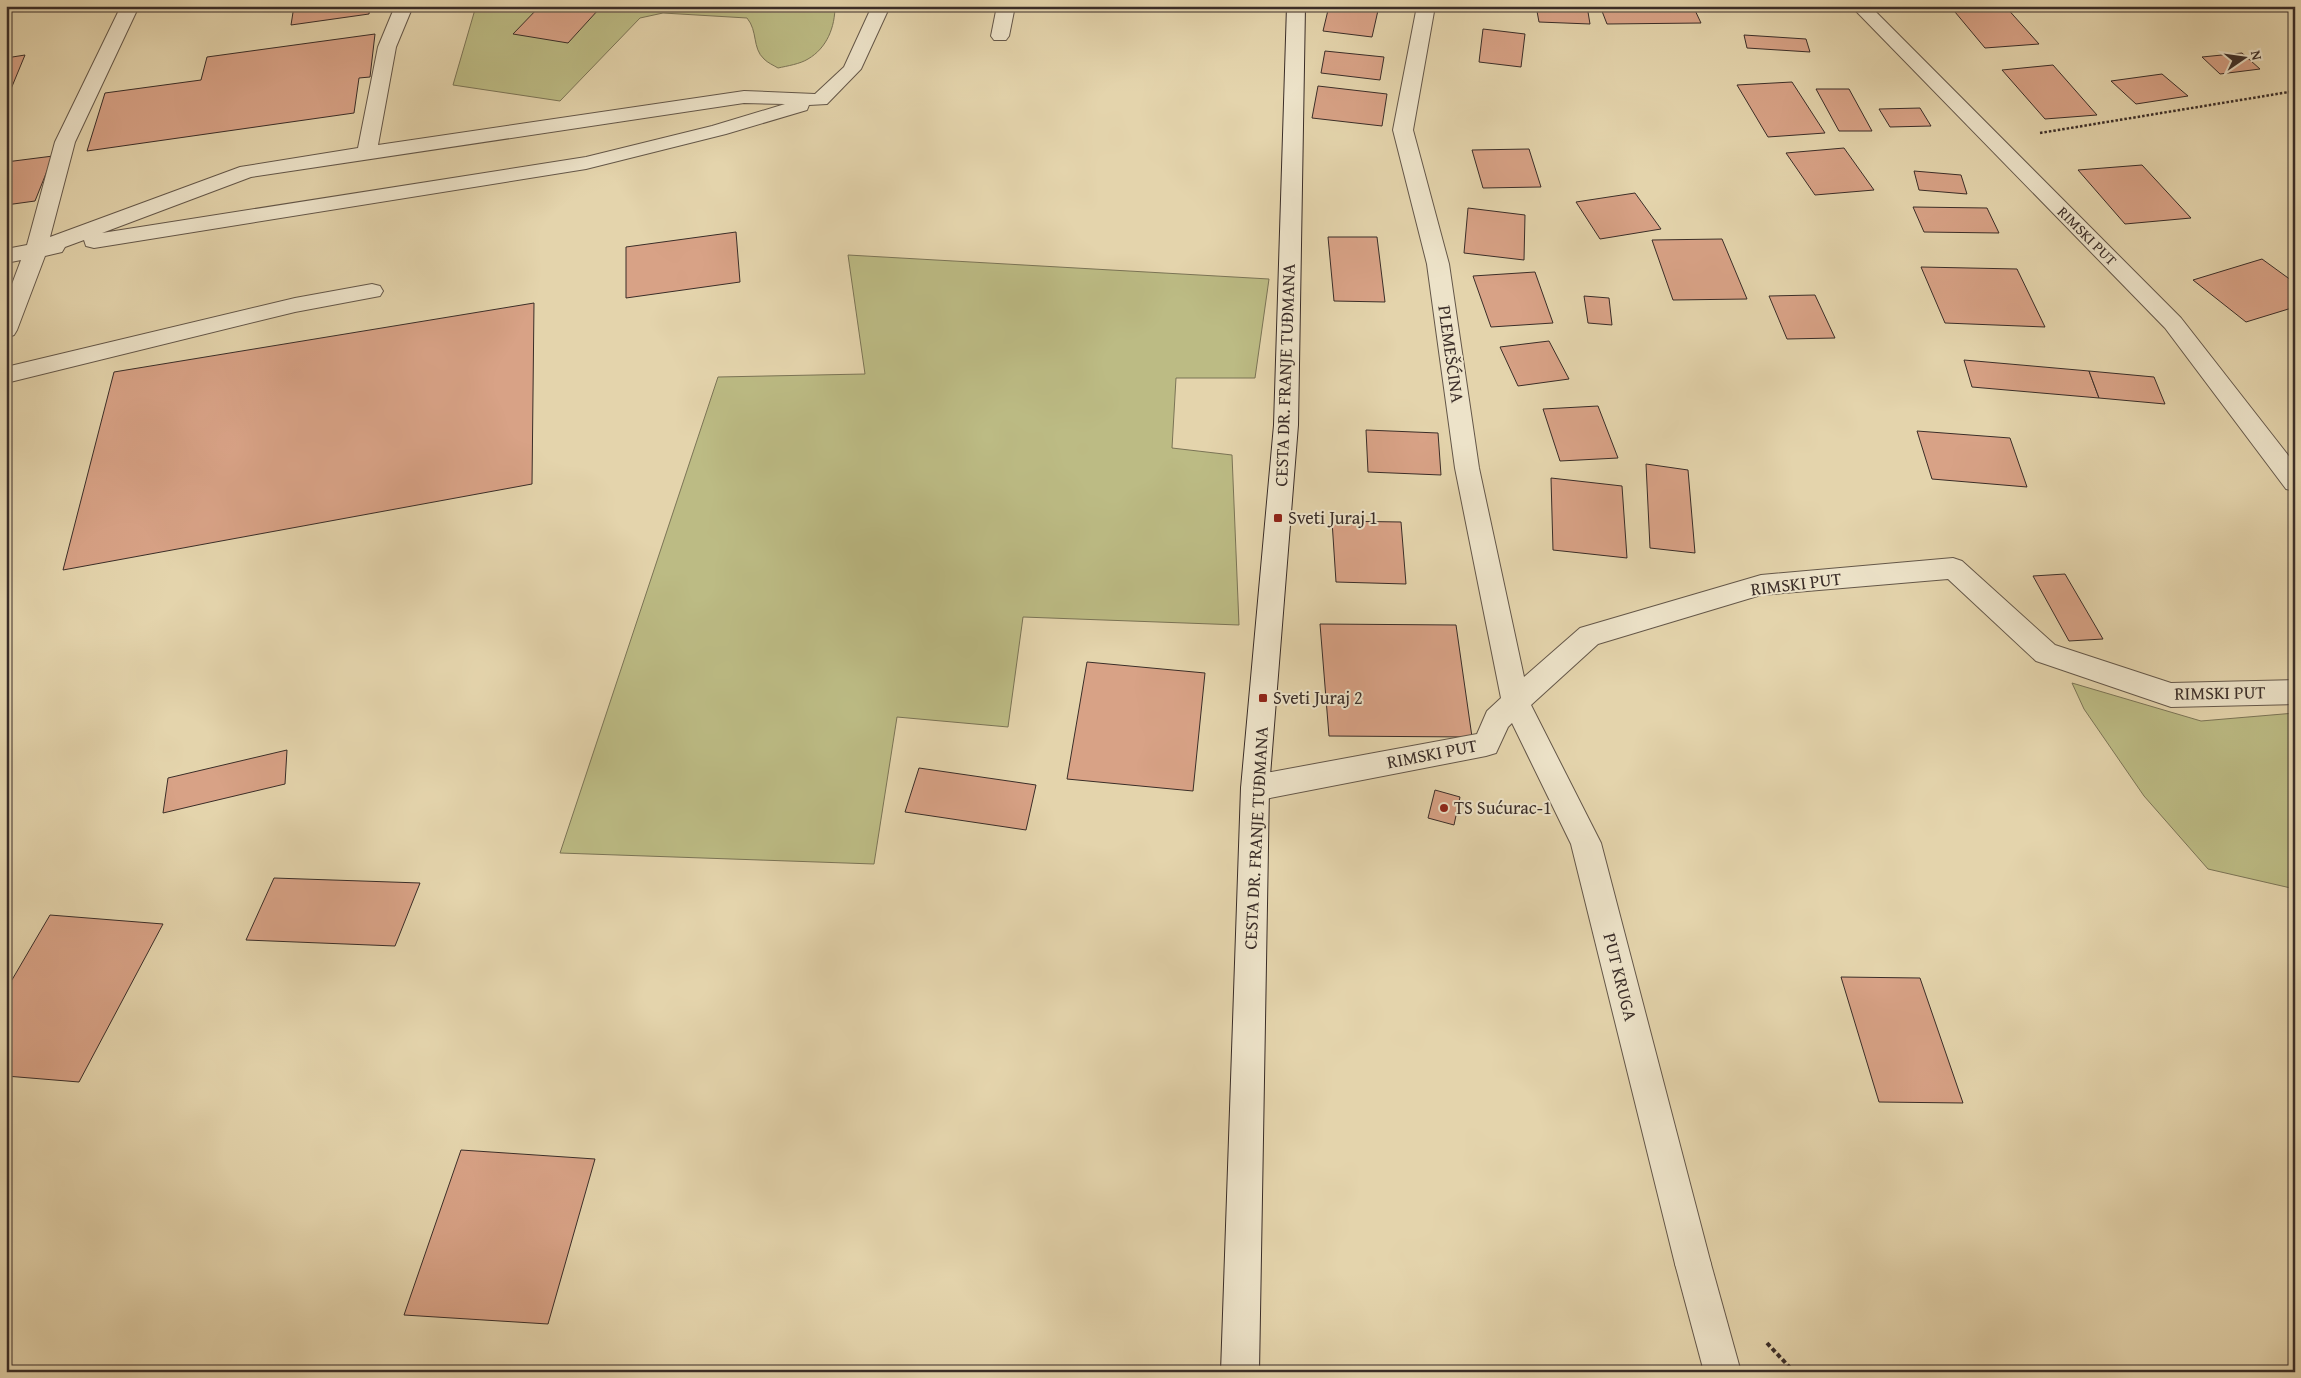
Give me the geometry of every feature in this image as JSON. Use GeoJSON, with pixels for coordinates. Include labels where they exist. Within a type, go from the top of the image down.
{"type":"FeatureCollection","features":[{"type":"Feature","properties":{"kind":"street"},"geometry":{"type":"LineString","coordinates":[[6,330],[36,250],[65,142],[130,6]]}},
{"type":"Feature","properties":{"kind":"street"},"geometry":{"type":"LineString","coordinates":[[367,152],[387,47],[404,6]]}},
{"type":"Feature","properties":{"kind":"street"},"geometry":{"type":"LineString","coordinates":[[6,256],[586,163],[719,130],[820,100],[852,69],[881,6]]}},
{"type":"Feature","properties":{"kind":"street"},"geometry":{"type":"LineString","coordinates":[[1000,36],[1006,6]]}},
{"type":"Feature","properties":{"kind":"street","name":"CESTA DR. FRANJE TUĐMANA"},"geometry":{"type":"LineString","coordinates":[[1240,1372],[1255,788],[1286,425],[1296,6]]}},
{"type":"Feature","properties":{"kind":"street","name":"PLEMEŠĆINA"},"geometry":{"type":"LineString","coordinates":[[1426,6],[1403,130],[1438,264],[1467,468],[1516,702]]}},
{"type":"Feature","properties":{"kind":"street","name":"RIMSKI PUT"},"geometry":{"type":"LineString","coordinates":[[1860,6],[2173,323],[2295,482]]}},
{"type":"Feature","properties":{"kind":"street"},"geometry":{"type":"LineString","coordinates":[[36,250],[247,171],[744,97],[820,100]]}},
{"type":"Feature","properties":{"kind":"street"},"geometry":{"type":"LineString","coordinates":[[6,375],[295,305],[372,290]]}},
{"type":"Feature","properties":{"kind":"street","name":"RIMSKI PUT"},"geometry":{"type":"LineString","coordinates":[[1255,788],[1486,744],[1497,720],[1589,636],[1761,585],[1953,568],[2046,654],[2171,695],[2295,692]]}},
{"type":"Feature","properties":{"kind":"street","name":"PUT KRUGA"},"geometry":{"type":"LineString","coordinates":[[1516,702],[1586,843],[1693,1264],[1723,1372]]}},
{"type":"Feature","properties":{"kind":"path"},"geometry":{"type":"LineString","coordinates":[[1993,141],[2254,96],[2295,91]]}},
{"type":"Feature","properties":{"kind":"shaded area"},"geometry":{"type":"Polygon","coordinates":[[[476,6],[835,6],[835,14],[829,36],[815,54],[805,61],[778,68],[767,62],[760,55],[753,28],[747,18],[663,13],[640,18],[560,101],[453,85],[476,6]]]}},
{"type":"Feature","properties":{"kind":"shaded area"},"geometry":{"type":"Polygon","coordinates":[[[848,255],[1269,279],[1255,378],[1176,378],[1172,448],[1232,455],[1239,625],[1023,617],[1008,727],[897,717],[874,864],[560,853],[718,377],[865,374],[848,255]]]}},
{"type":"Feature","properties":{"kind":"shaded area"},"geometry":{"type":"Polygon","coordinates":[[[2072,683],[2201,721],[2295,713],[2295,889],[2208,869],[2144,796],[2084,709],[2072,683]]]}},
{"type":"Feature","properties":{"kind":"building"},"geometry":{"type":"Polygon","coordinates":[[[294,6],[370,6],[369,14],[291,25],[294,6]]]}},
{"type":"Feature","properties":{"kind":"building"},"geometry":{"type":"Polygon","coordinates":[[[540,6],[580,6],[599,9],[568,43],[513,34],[540,6]]]}},
{"type":"Feature","properties":{"kind":"building"},"geometry":{"type":"Polygon","coordinates":[[[1329,6],[1379,6],[1372,37],[1323,31],[1329,6]]]}},
{"type":"Feature","properties":{"kind":"building"},"geometry":{"type":"Polygon","coordinates":[[[1536,6],[1587,6],[1590,24],[1539,22],[1536,6]]]}},
{"type":"Feature","properties":{"kind":"building"},"geometry":{"type":"Polygon","coordinates":[[[1600,6],[1693,6],[1701,23],[1607,24],[1600,6]]]}},
{"type":"Feature","properties":{"kind":"building"},"geometry":{"type":"Polygon","coordinates":[[[1950,6],[2005,6],[2039,44],[1985,48],[1950,6]]]}},
{"type":"Feature","properties":{"kind":"building"},"geometry":{"type":"Polygon","coordinates":[[[1483,29],[1525,34],[1521,67],[1479,62],[1483,29]]]}},
{"type":"Feature","properties":{"kind":"building"},"geometry":{"type":"Polygon","coordinates":[[[375,34],[370,77],[359,78],[354,113],[87,151],[105,93],[201,80],[207,57],[375,34]]]}},
{"type":"Feature","properties":{"kind":"building"},"geometry":{"type":"Polygon","coordinates":[[[1744,35],[1806,39],[1810,52],[1747,48],[1744,35]]]}},
{"type":"Feature","properties":{"kind":"building"},"geometry":{"type":"Polygon","coordinates":[[[1325,51],[1384,57],[1380,80],[1321,73],[1325,51]]]}},
{"type":"Feature","properties":{"kind":"building"},"geometry":{"type":"Polygon","coordinates":[[[2242,53],[2260,69],[2220,74],[2202,57],[2242,53]]]}},
{"type":"Feature","properties":{"kind":"building"},"geometry":{"type":"Polygon","coordinates":[[[25,55],[6,101],[6,58],[25,55]]]}},
{"type":"Feature","properties":{"kind":"building"},"geometry":{"type":"Polygon","coordinates":[[[2053,65],[2097,115],[2045,119],[2002,70],[2053,65]]]}},
{"type":"Feature","properties":{"kind":"building"},"geometry":{"type":"Polygon","coordinates":[[[2162,74],[2188,96],[2136,104],[2111,81],[2162,74]]]}},
{"type":"Feature","properties":{"kind":"building"},"geometry":{"type":"Polygon","coordinates":[[[1792,82],[1825,133],[1768,137],[1737,85],[1792,82]]]}},
{"type":"Feature","properties":{"kind":"building"},"geometry":{"type":"Polygon","coordinates":[[[1318,86],[1387,94],[1382,126],[1312,118],[1318,86]]]}},
{"type":"Feature","properties":{"kind":"building"},"geometry":{"type":"Polygon","coordinates":[[[1816,89],[1849,89],[1872,131],[1839,131],[1816,89]]]}},
{"type":"Feature","properties":{"kind":"building"},"geometry":{"type":"Polygon","coordinates":[[[1920,108],[1931,126],[1890,127],[1879,109],[1920,108]]]}},
{"type":"Feature","properties":{"kind":"building"},"geometry":{"type":"Polygon","coordinates":[[[1844,148],[1874,190],[1815,195],[1786,153],[1844,148]]]}},
{"type":"Feature","properties":{"kind":"building"},"geometry":{"type":"Polygon","coordinates":[[[1529,149],[1541,187],[1483,188],[1472,150],[1529,149]]]}},
{"type":"Feature","properties":{"kind":"building"},"geometry":{"type":"Polygon","coordinates":[[[53,156],[35,201],[6,205],[6,162],[53,156]]]}},
{"type":"Feature","properties":{"kind":"building"},"geometry":{"type":"Polygon","coordinates":[[[2142,165],[2191,218],[2125,224],[2078,170],[2142,165]]]}},
{"type":"Feature","properties":{"kind":"building"},"geometry":{"type":"Polygon","coordinates":[[[1914,171],[1961,175],[1967,194],[1919,190],[1914,171]]]}},
{"type":"Feature","properties":{"kind":"building"},"geometry":{"type":"Polygon","coordinates":[[[1635,193],[1661,229],[1600,239],[1576,202],[1635,193]]]}},
{"type":"Feature","properties":{"kind":"building"},"geometry":{"type":"Polygon","coordinates":[[[1913,207],[1987,208],[1999,233],[1924,232],[1913,207]]]}},
{"type":"Feature","properties":{"kind":"building"},"geometry":{"type":"Polygon","coordinates":[[[1468,208],[1525,215],[1524,260],[1464,253],[1468,208]]]}},
{"type":"Feature","properties":{"kind":"building"},"geometry":{"type":"Polygon","coordinates":[[[736,232],[740,282],[626,298],[626,247],[736,232]]]}},
{"type":"Feature","properties":{"kind":"building"},"geometry":{"type":"Polygon","coordinates":[[[1328,237],[1377,237],[1385,302],[1334,301],[1328,237]]]}},
{"type":"Feature","properties":{"kind":"building"},"geometry":{"type":"Polygon","coordinates":[[[1722,239],[1747,299],[1673,300],[1652,240],[1722,239]]]}},
{"type":"Feature","properties":{"kind":"building"},"geometry":{"type":"Polygon","coordinates":[[[2262,259],[2295,283],[2295,307],[2246,322],[2193,280],[2262,259]]]}},
{"type":"Feature","properties":{"kind":"building"},"geometry":{"type":"Polygon","coordinates":[[[1921,267],[2017,269],[2045,327],[1945,323],[1921,267]]]}},
{"type":"Feature","properties":{"kind":"building"},"geometry":{"type":"Polygon","coordinates":[[[1535,272],[1553,323],[1491,327],[1473,276],[1535,272]]]}},
{"type":"Feature","properties":{"kind":"building"},"geometry":{"type":"Polygon","coordinates":[[[1815,295],[1835,338],[1787,339],[1769,296],[1815,295]]]}},
{"type":"Feature","properties":{"kind":"building"},"geometry":{"type":"Polygon","coordinates":[[[1584,296],[1609,298],[1612,325],[1588,323],[1584,296]]]}},
{"type":"Feature","properties":{"kind":"building"},"geometry":{"type":"Polygon","coordinates":[[[534,303],[532,484],[63,570],[114,372],[534,303]]]}},
{"type":"Feature","properties":{"kind":"building"},"geometry":{"type":"Polygon","coordinates":[[[1549,341],[1569,379],[1518,386],[1500,347],[1549,341]]]}},
{"type":"Feature","properties":{"kind":"building"},"geometry":{"type":"Polygon","coordinates":[[[1964,360],[2089,371],[2099,398],[1972,387],[1964,360]]]}},
{"type":"Feature","properties":{"kind":"building"},"geometry":{"type":"Polygon","coordinates":[[[2089,371],[2154,377],[2165,404],[2099,398],[2089,371]]]}},
{"type":"Feature","properties":{"kind":"building"},"geometry":{"type":"Polygon","coordinates":[[[1598,406],[1618,458],[1560,461],[1543,409],[1598,406]]]}},
{"type":"Feature","properties":{"kind":"building"},"geometry":{"type":"Polygon","coordinates":[[[1366,430],[1438,433],[1441,475],[1368,472],[1366,430]]]}},
{"type":"Feature","properties":{"kind":"building"},"geometry":{"type":"Polygon","coordinates":[[[1917,431],[2010,438],[2027,487],[1932,479],[1917,431]]]}},
{"type":"Feature","properties":{"kind":"building"},"geometry":{"type":"Polygon","coordinates":[[[1646,464],[1688,470],[1695,553],[1650,548],[1646,464]]]}},
{"type":"Feature","properties":{"kind":"building"},"geometry":{"type":"Polygon","coordinates":[[[1551,478],[1622,486],[1627,558],[1553,550],[1551,478]]]}},
{"type":"Feature","properties":{"kind":"building"},"geometry":{"type":"Polygon","coordinates":[[[1332,521],[1401,522],[1406,584],[1336,582],[1332,521]]]}},
{"type":"Feature","properties":{"kind":"building"},"geometry":{"type":"Polygon","coordinates":[[[2065,574],[2103,639],[2069,641],[2033,576],[2065,574]]]}},
{"type":"Feature","properties":{"kind":"building"},"geometry":{"type":"Polygon","coordinates":[[[1320,624],[1456,625],[1472,737],[1329,736],[1320,624]]]}},
{"type":"Feature","properties":{"kind":"building"},"geometry":{"type":"Polygon","coordinates":[[[1087,662],[1205,673],[1193,791],[1067,779],[1087,662]]]}},
{"type":"Feature","properties":{"kind":"building"},"geometry":{"type":"Polygon","coordinates":[[[287,750],[285,784],[163,813],[168,778],[287,750]]]}},
{"type":"Feature","properties":{"kind":"building"},"geometry":{"type":"Polygon","coordinates":[[[919,768],[1036,785],[1026,830],[905,812],[919,768]]]}},
{"type":"Feature","properties":{"kind":"building","name":"TS Sućurac-1"},"geometry":{"type":"Polygon","coordinates":[[[1435,790],[1460,797],[1454,825],[1428,818],[1435,790]]]}},
{"type":"Feature","properties":{"kind":"building"},"geometry":{"type":"Polygon","coordinates":[[[274,878],[420,883],[395,946],[246,940],[274,878]]]}},
{"type":"Feature","properties":{"kind":"building"},"geometry":{"type":"Polygon","coordinates":[[[50,915],[163,924],[79,1082],[6,1076],[6,990],[50,915]]]}},
{"type":"Feature","properties":{"kind":"building"},"geometry":{"type":"Polygon","coordinates":[[[1841,977],[1920,978],[1963,1103],[1879,1102],[1841,977]]]}},
{"type":"Feature","properties":{"kind":"building"},"geometry":{"type":"Polygon","coordinates":[[[461,1150],[595,1159],[548,1324],[404,1315],[461,1150]]]}},
{"type":"Feature","properties":{"kind":"building"},"geometry":{"type":"Polygon","coordinates":[[[306,1367],[459,1372],[304,1372],[306,1367]]]}},
{"type":"Feature","properties":{"kind":"place","name":"Sveti Juraj 1"},"geometry":{"type":"Point","coordinates":[1278,518]}},
{"type":"Feature","properties":{"kind":"place","name":"Sveti Juraj 2"},"geometry":{"type":"Point","coordinates":[1263,698]}},
{"type":"Feature","properties":{"kind":"place","name":"TS Sućurac-1"},"geometry":{"type":"Point","coordinates":[1444,808]}}]}
